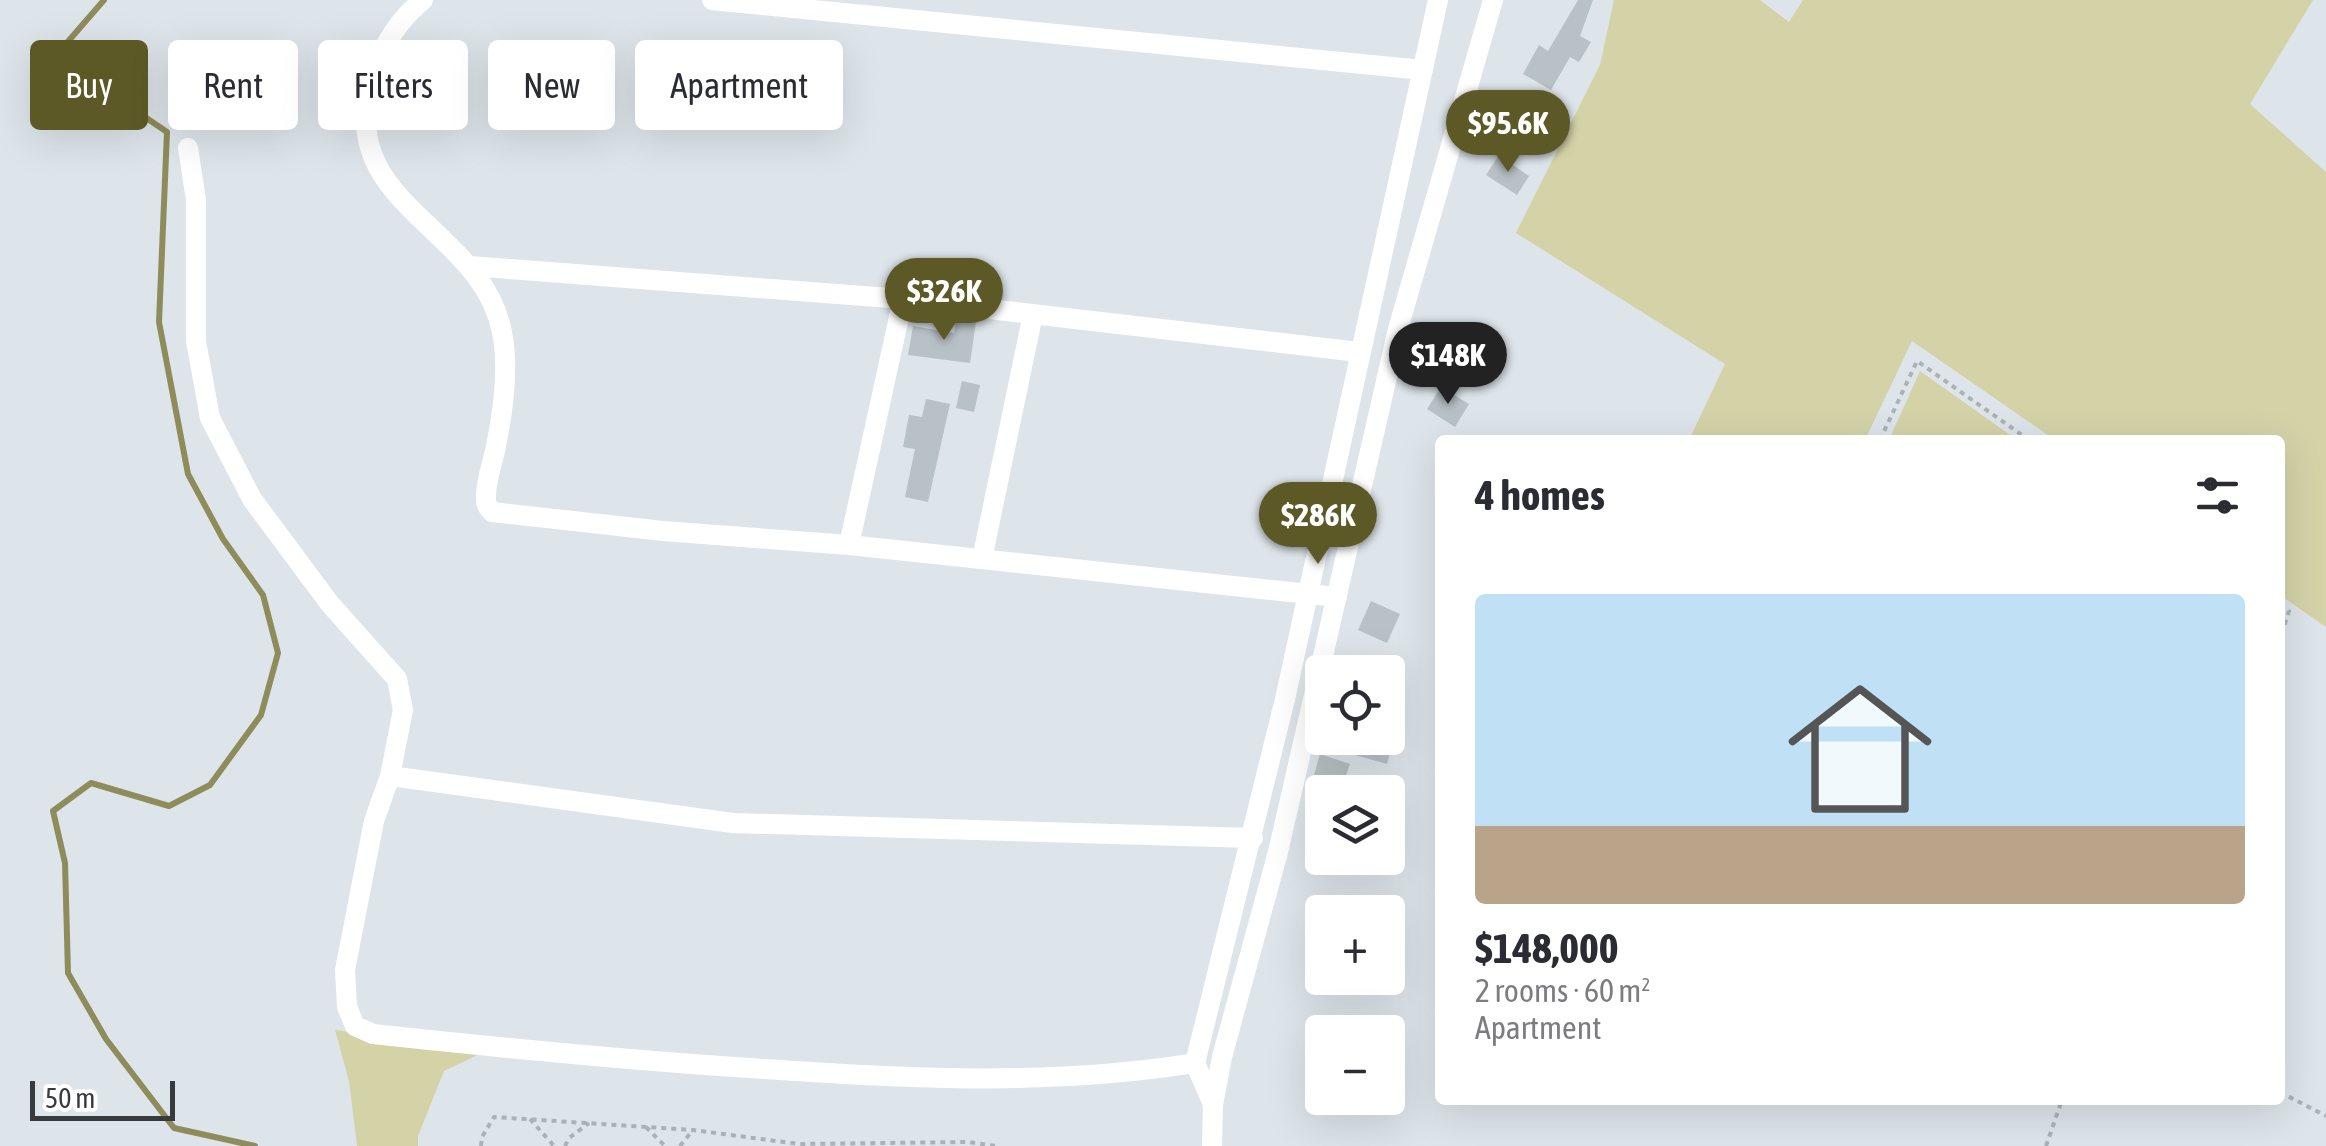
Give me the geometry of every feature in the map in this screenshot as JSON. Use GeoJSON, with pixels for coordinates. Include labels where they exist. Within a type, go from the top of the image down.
{"type":"FeatureCollection","features":[{"type":"Feature","properties":{"kind":"street"},"geometry":{"type":"LineString","coordinates":[[423,0],[409,11],[377,60],[364,107],[369,151],[379,174],[397,196],[470,266],[502,330],[504,368],[498,437],[486,498],[492,512],[663,531],[849,545],[1337,598]]}},
{"type":"Feature","properties":{"kind":"street"},"geometry":{"type":"LineString","coordinates":[[712,0],[1422,70]]}},
{"type":"Feature","properties":{"kind":"street"},"geometry":{"type":"LineString","coordinates":[[1213,1105],[1196,1062],[1253,838],[1438,0]]}},
{"type":"Feature","properties":{"kind":"street"},"geometry":{"type":"LineString","coordinates":[[1212,1146],[1213,1105],[1234,1009],[1278,852],[1398,330],[1492,0]]}},
{"type":"Feature","properties":{"kind":"street"},"geometry":{"type":"LineString","coordinates":[[188,148],[196,200],[196,340],[210,418],[252,499],[330,604],[397,679],[402,710],[390,776],[374,822],[345,970],[347,1007],[355,1026],[373,1034],[551,1053],[842,1076],[1026,1078],[1125,1074],[1196,1062]]}},
{"type":"Feature","properties":{"kind":"street"},"geometry":{"type":"LineString","coordinates":[[470,266],[903,299],[1359,352]]}},
{"type":"Feature","properties":{"kind":"street"},"geometry":{"type":"LineString","coordinates":[[849,545],[903,299]]}},
{"type":"Feature","properties":{"kind":"street"},"geometry":{"type":"LineString","coordinates":[[982,559],[1033,314]]}},
{"type":"Feature","properties":{"kind":"street"},"geometry":{"type":"LineString","coordinates":[[390,776],[733,823],[1253,838]]}},
{"type":"Feature","properties":{"kind":"path"},"geometry":{"type":"LineString","coordinates":[[1882,435],[1917,361],[2022,435]]}},
{"type":"Feature","properties":{"kind":"path"},"geometry":{"type":"LineString","coordinates":[[2285,1095],[2326,1116]]}},
{"type":"Feature","properties":{"kind":"path"},"geometry":{"type":"LineString","coordinates":[[2046,1146],[2060,1105]]}},
{"type":"Feature","properties":{"kind":"path"},"geometry":{"type":"LineString","coordinates":[[481,1146],[494,1117],[693,1130],[798,1145],[969,1142],[996,1146]]}},
{"type":"Feature","properties":{"kind":"path"},"geometry":{"type":"LineString","coordinates":[[530,1119],[554,1146]]}},
{"type":"Feature","properties":{"kind":"path"},"geometry":{"type":"LineString","coordinates":[[565,1146],[569,1138],[589,1123]]}},
{"type":"Feature","properties":{"kind":"path"},"geometry":{"type":"LineString","coordinates":[[646,1127],[665,1146]]}},
{"type":"Feature","properties":{"kind":"path"},"geometry":{"type":"LineString","coordinates":[[680,1146],[693,1130]]}},
{"type":"Feature","properties":{"kind":"path"},"geometry":{"type":"LineString","coordinates":[[760,1138],[766,1146]]}},
{"type":"Feature","properties":{"kind":"shaded area"},"geometry":{"type":"Polygon","coordinates":[[[1614,0],[1760,0],[1789,22],[1803,0],[2313,0],[2250,104],[2326,172],[2326,627],[2285,598],[2285,435],[2048,435],[1912,341],[1867,435],[1691,435],[1725,364],[1516,233],[1600,65],[1614,0]]]}},
{"type":"Feature","properties":{"kind":"shaded area"},"geometry":{"type":"Polygon","coordinates":[[[1920,371],[2010,435],[1891,435],[1920,371]]]}},
{"type":"Feature","properties":{"kind":"shaded area"},"geometry":{"type":"Polygon","coordinates":[[[335,1030],[486,1051],[444,1071],[418,1136],[418,1146],[357,1146],[349,1081],[335,1030]]]}},
{"type":"Feature","properties":{"kind":"building"},"geometry":{"type":"Polygon","coordinates":[[[1578,0],[1593,0],[1580,36],[1591,42],[1579,62],[1570,57],[1551,90],[1523,74],[1539,45],[1548,51],[1578,0]]]}},
{"type":"Feature","properties":{"kind":"building"},"geometry":{"type":"Polygon","coordinates":[[[1499,155],[1529,176],[1517,195],[1486,175],[1499,155]]]}},
{"type":"Feature","properties":{"kind":"building"},"geometry":{"type":"Polygon","coordinates":[[[956,320],[976,322],[970,363],[908,355],[913,326],[954,333],[956,320]]]}},
{"type":"Feature","properties":{"kind":"building"},"geometry":{"type":"Polygon","coordinates":[[[962,381],[980,385],[974,412],[956,408],[962,381]]]}},
{"type":"Feature","properties":{"kind":"building"},"geometry":{"type":"Polygon","coordinates":[[[1441,387],[1469,404],[1455,427],[1427,409],[1441,387]]]}},
{"type":"Feature","properties":{"kind":"building"},"geometry":{"type":"Polygon","coordinates":[[[926,399],[950,404],[928,502],[905,497],[915,449],[903,447],[909,415],[922,417],[926,399]]]}},
{"type":"Feature","properties":{"kind":"building"},"geometry":{"type":"Polygon","coordinates":[[[1371,601],[1400,614],[1387,643],[1358,630],[1371,601]]]}},
{"type":"Feature","properties":{"kind":"building"},"geometry":{"type":"Polygon","coordinates":[[[1320,755],[1350,764],[1346,775],[1314,775],[1320,755]]]}},
{"type":"Feature","properties":{"kind":"building"},"geometry":{"type":"Polygon","coordinates":[[[1355,755],[1389,755],[1387,764],[1355,755]]]}},
{"type":"Feature","properties":{"kind":"waterway"},"geometry":{"type":"LineString","coordinates":[[104,0],[65,45],[57,75],[79,103],[142,115],[167,132],[159,322],[188,474],[223,539],[263,595],[278,653],[261,715],[210,785],[169,806],[91,783],[53,811],[65,863],[68,973],[106,1039],[174,1128],[255,1146]]}}]}
